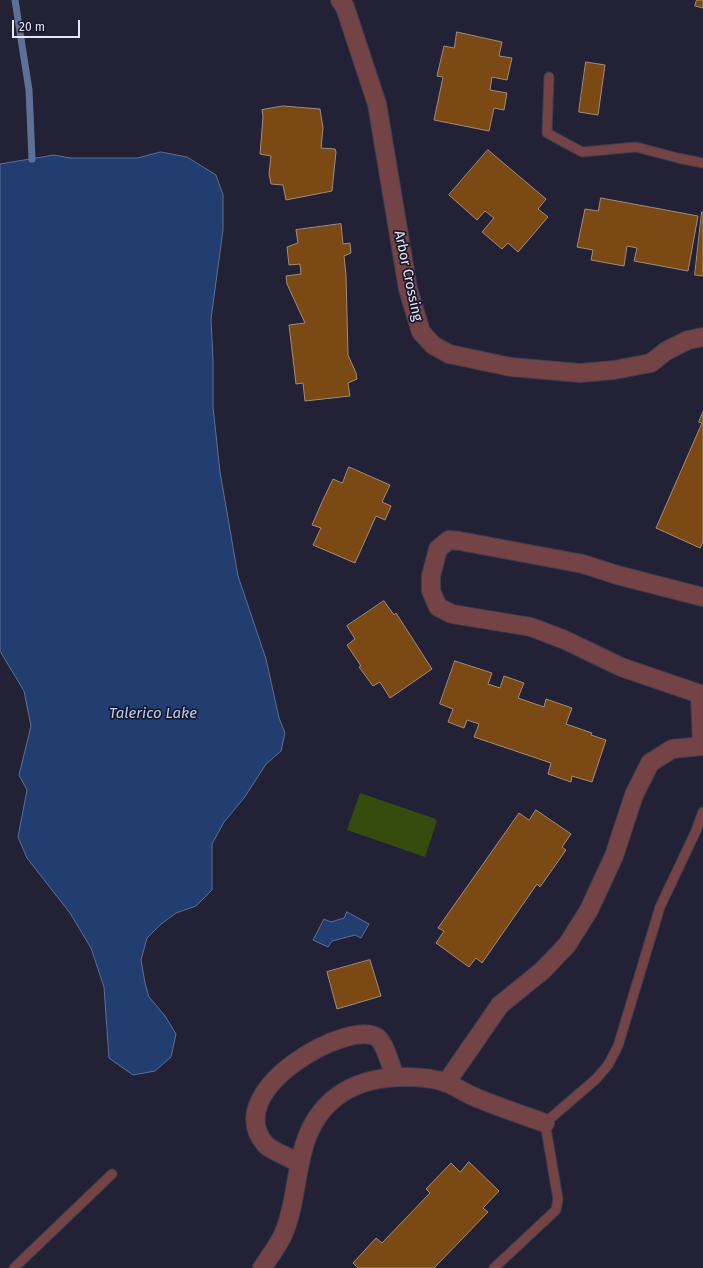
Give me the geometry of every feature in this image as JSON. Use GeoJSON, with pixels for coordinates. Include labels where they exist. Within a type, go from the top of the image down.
{"type":"FeatureCollection","features":[{"type":"Feature","properties":{"kind":"street","name":"Arbor Crossing"},"geometry":{"type":"LineString","coordinates":[[340,0],[345,7],[377,104],[408,289],[421,332],[433,345],[449,354],[511,367],[580,373],[614,370],[651,362],[666,351],[688,340],[703,337]]}},
{"type":"Feature","properties":{"kind":"street"},"geometry":{"type":"LineString","coordinates":[[446,1082],[500,1005],[542,971],[567,945],[578,928],[589,910],[614,856],[634,794],[650,763],[672,749],[702,750],[702,691],[621,667],[565,640],[531,627],[452,614],[438,606],[431,591],[431,576],[438,549],[449,540],[460,541],[583,564],[617,575],[703,597]]}},
{"type":"Feature","properties":{"kind":"street"},"geometry":{"type":"LineString","coordinates":[[300,1163],[266,1145],[258,1133],[256,1108],[264,1093],[283,1071],[308,1053],[344,1038],[354,1035],[366,1035],[377,1038],[383,1045],[395,1077]]}},
{"type":"Feature","properties":{"kind":"street"},"geometry":{"type":"LineString","coordinates":[[262,1268],[282,1237],[289,1214],[305,1141],[313,1124],[328,1103],[348,1089],[362,1082],[395,1077],[421,1077],[446,1082],[476,1098],[545,1123]]}},
{"type":"Feature","properties":{"kind":"lane"},"geometry":{"type":"LineString","coordinates":[[549,77],[547,133],[582,152],[636,147],[703,163]]}},
{"type":"Feature","properties":{"kind":"lane"},"geometry":{"type":"LineString","coordinates":[[494,1268],[556,1210],[558,1199],[545,1123],[596,1079],[608,1065],[618,1046],[660,907],[696,831],[703,812]]}},
{"type":"Feature","properties":{"kind":"lane"},"geometry":{"type":"LineString","coordinates":[[14,1268],[112,1174]]}},
{"type":"Feature","properties":{"kind":"green space"},"geometry":{"type":"Polygon","coordinates":[[[360,793],[436,819],[435,820],[437,821],[425,857],[347,830],[360,793]]]}},
{"type":"Feature","properties":{"kind":"water","name":"Talerico Lake"},"geometry":{"type":"Polygon","coordinates":[[[161,152],[187,157],[216,175],[223,195],[223,230],[211,319],[213,407],[220,472],[238,576],[266,659],[279,718],[285,733],[281,751],[266,764],[244,798],[224,822],[212,844],[212,890],[196,906],[176,913],[160,925],[147,938],[141,960],[149,997],[165,1016],[176,1034],[171,1057],[155,1071],[133,1075],[109,1058],[104,987],[91,948],[70,913],[27,858],[18,837],[27,790],[19,775],[31,726],[24,691],[0,651],[0,164],[54,155],[70,158],[137,158],[161,152]]]}},
{"type":"Feature","properties":{"kind":"water"},"geometry":{"type":"Polygon","coordinates":[[[347,912],[369,924],[361,938],[355,935],[332,941],[328,947],[313,940],[324,919],[331,922],[344,918],[347,912]]]}},
{"type":"Feature","properties":{"kind":"building"},"geometry":{"type":"Polygon","coordinates":[[[697,0],[703,0],[703,8],[695,6],[697,0]]]}},
{"type":"Feature","properties":{"kind":"building"},"geometry":{"type":"Polygon","coordinates":[[[457,32],[502,42],[499,56],[512,58],[507,80],[492,77],[490,90],[507,93],[504,110],[494,108],[489,131],[434,120],[443,77],[437,76],[444,46],[454,48],[457,32]]]}},
{"type":"Feature","properties":{"kind":"building"},"geometry":{"type":"Polygon","coordinates":[[[586,62],[605,65],[598,115],[579,112],[586,62]]]}},
{"type":"Feature","properties":{"kind":"building"},"geometry":{"type":"Polygon","coordinates":[[[283,106],[320,109],[323,128],[321,148],[335,149],[336,152],[332,191],[286,200],[283,185],[271,184],[269,174],[271,156],[260,154],[263,117],[262,110],[283,106]]]}},
{"type":"Feature","properties":{"kind":"building"},"geometry":{"type":"Polygon","coordinates":[[[488,150],[546,199],[538,209],[548,217],[518,252],[508,243],[502,249],[482,232],[494,218],[485,211],[477,220],[449,195],[488,150]]]}},
{"type":"Feature","properties":{"kind":"building"},"geometry":{"type":"Polygon","coordinates":[[[601,198],[698,216],[688,271],[634,261],[637,248],[627,246],[624,266],[591,260],[593,250],[577,247],[585,209],[598,211],[601,198]]]}},
{"type":"Feature","properties":{"kind":"building"},"geometry":{"type":"Polygon","coordinates":[[[703,212],[703,276],[695,275],[703,212]]]}},
{"type":"Feature","properties":{"kind":"building"},"geometry":{"type":"Polygon","coordinates":[[[341,224],[343,244],[350,243],[351,253],[344,256],[346,275],[348,355],[357,379],[348,383],[350,396],[305,401],[303,383],[296,384],[289,325],[305,323],[287,284],[286,276],[301,274],[300,264],[289,265],[287,247],[298,243],[296,230],[341,224]]]}},
{"type":"Feature","properties":{"kind":"building"},"geometry":{"type":"Polygon","coordinates":[[[703,412],[703,542],[700,548],[656,528],[702,423],[699,422],[703,412]]]}},
{"type":"Feature","properties":{"kind":"building"},"geometry":{"type":"Polygon","coordinates":[[[349,467],[390,485],[382,502],[391,506],[385,520],[376,516],[355,563],[313,545],[321,528],[312,525],[322,502],[333,479],[342,483],[349,467]]]}},
{"type":"Feature","properties":{"kind":"building"},"geometry":{"type":"Polygon","coordinates":[[[384,601],[394,615],[396,613],[432,669],[390,698],[380,682],[373,686],[359,667],[361,666],[347,645],[355,639],[347,626],[384,601]]]}},
{"type":"Feature","properties":{"kind":"building"},"geometry":{"type":"Polygon","coordinates":[[[455,661],[492,673],[488,684],[500,688],[504,676],[524,683],[518,698],[544,707],[546,699],[572,708],[566,724],[592,733],[591,735],[606,740],[592,782],[572,776],[571,782],[548,774],[551,763],[474,737],[479,724],[467,720],[464,728],[448,722],[453,709],[440,704],[455,661]]]}},
{"type":"Feature","properties":{"kind":"building"},"geometry":{"type":"Polygon","coordinates":[[[536,810],[571,834],[562,847],[566,850],[540,887],[537,884],[482,963],[476,958],[469,967],[436,943],[444,931],[438,928],[519,813],[529,820],[536,810]]]}},
{"type":"Feature","properties":{"kind":"building"},"geometry":{"type":"Polygon","coordinates":[[[370,960],[381,996],[337,1009],[327,972],[370,960]]]}},
{"type":"Feature","properties":{"kind":"building"},"geometry":{"type":"Polygon","coordinates":[[[469,1162],[499,1191],[483,1208],[488,1212],[434,1268],[358,1268],[353,1263],[376,1238],[382,1243],[430,1193],[426,1189],[451,1163],[460,1172],[469,1162]]]}},
{"type":"Feature","properties":{"kind":"waterway"},"geometry":{"type":"LineString","coordinates":[[15,0],[29,90],[32,159]]}}]}
